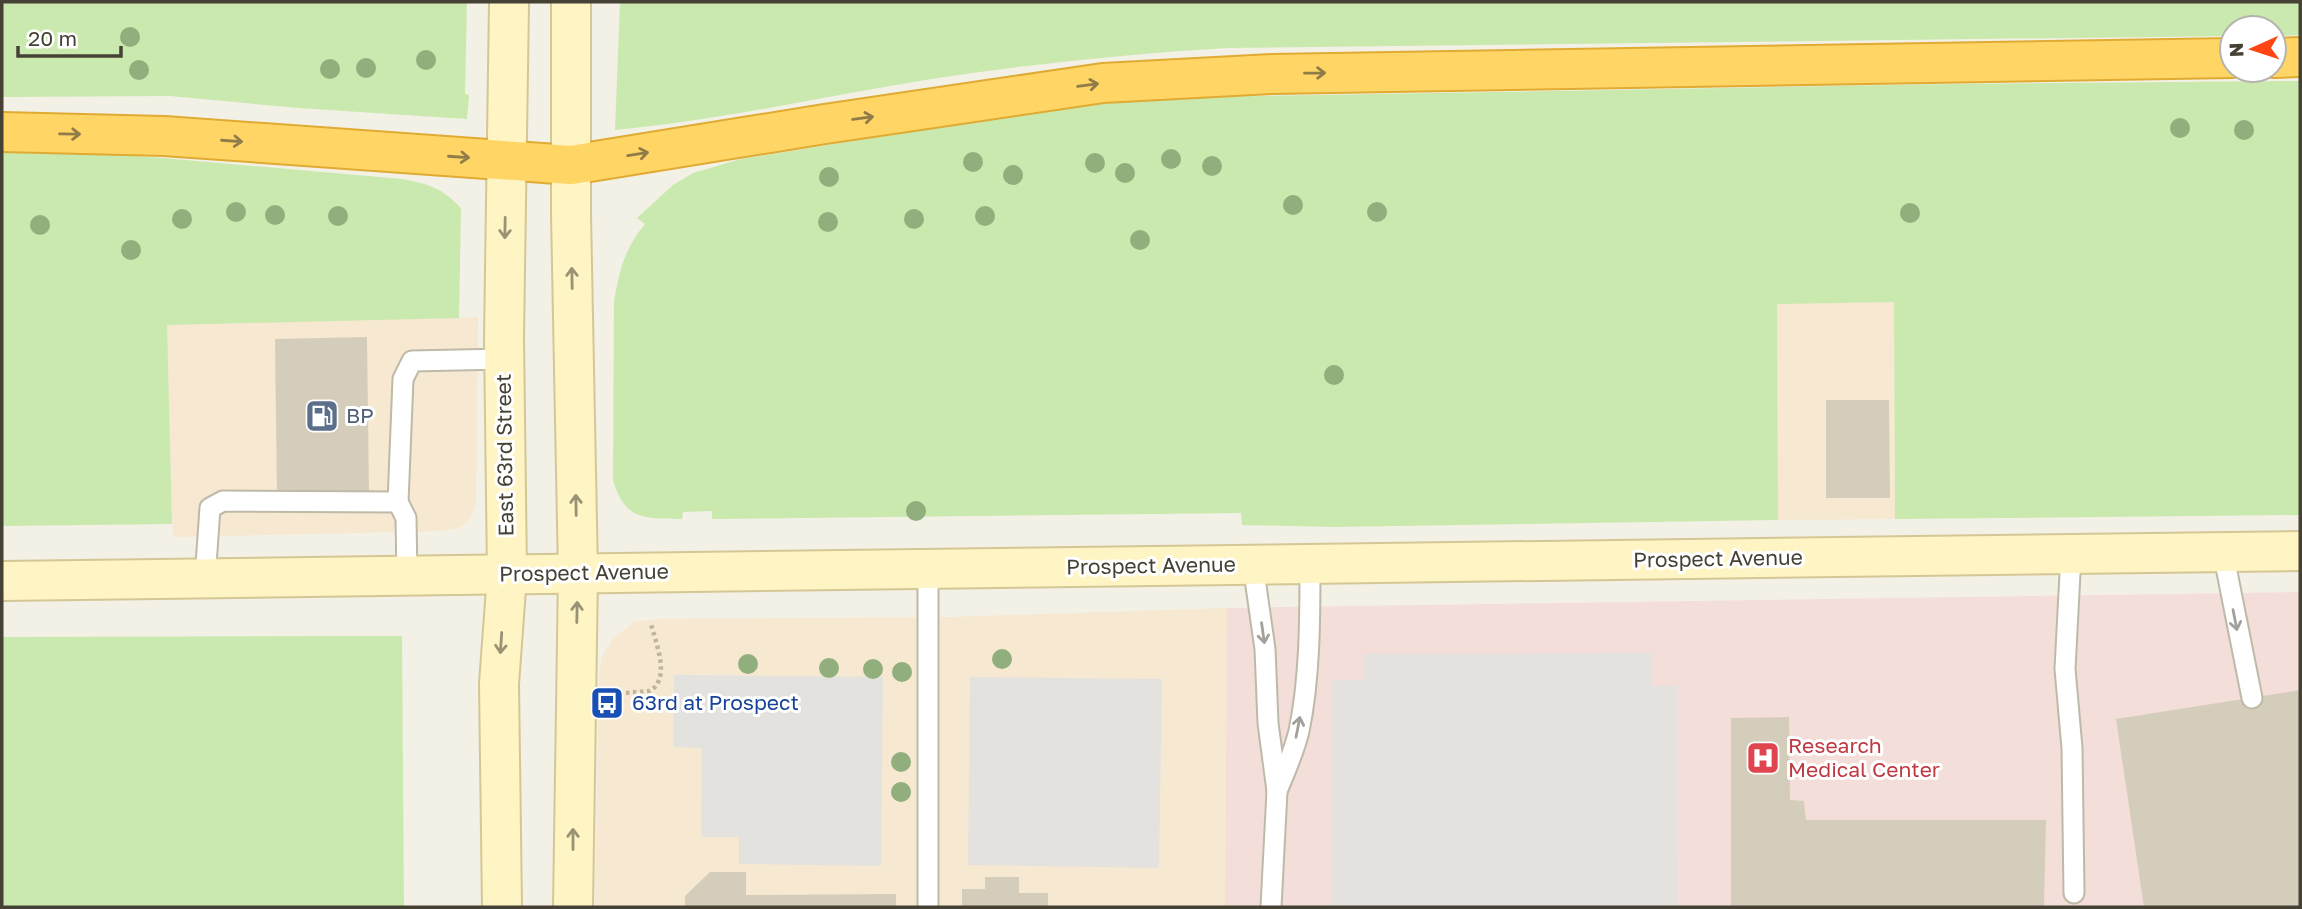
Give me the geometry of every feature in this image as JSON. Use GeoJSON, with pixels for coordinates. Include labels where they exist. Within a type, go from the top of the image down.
{"type":"FeatureCollection","features":[{"type":"Feature","properties":{"kind":"highway"},"geometry":{"type":"LineString","coordinates":[[2,132],[164,136],[571,165],[1103,83],[1272,74],[2218,58]]}},
{"type":"Feature","properties":{"kind":"main road","name":"East 63rd Street"},"geometry":{"type":"LineString","coordinates":[[502,907],[499,684],[507,575],[503,359],[509,2]]}},
{"type":"Feature","properties":{"kind":"main road"},"geometry":{"type":"LineString","coordinates":[[570,2],[578,574],[573,907]]}},
{"type":"Feature","properties":{"kind":"main road","name":"Prospect Avenue"},"geometry":{"type":"LineString","coordinates":[[2,581],[2300,551]]}},
{"type":"Feature","properties":{"kind":"lane"},"geometry":{"type":"LineString","coordinates":[[407,576],[406,518],[398,502],[403,379],[412,361],[503,359]]}},
{"type":"Feature","properties":{"kind":"lane"},"geometry":{"type":"LineString","coordinates":[[205,579],[210,508],[223,501],[398,502]]}},
{"type":"Feature","properties":{"kind":"lane"},"geometry":{"type":"LineString","coordinates":[[2223,552],[2252,698]]}},
{"type":"Feature","properties":{"kind":"lane"},"geometry":{"type":"LineString","coordinates":[[2071,554],[2066,669],[2073,747],[2074,893]]}},
{"type":"Feature","properties":{"kind":"lane"},"geometry":{"type":"LineString","coordinates":[[1277,791],[1299,730],[1310,619],[1310,564]]}},
{"type":"Feature","properties":{"kind":"lane"},"geometry":{"type":"LineString","coordinates":[[1253,565],[1265,649],[1268,723],[1277,791],[1271,907]]}},
{"type":"Feature","properties":{"kind":"lane"},"geometry":{"type":"LineString","coordinates":[[928,907],[929,569]]}},
{"type":"Feature","properties":{"kind":"path"},"geometry":{"type":"LineString","coordinates":[[604,694],[643,693],[656,687],[661,673],[651,624]]}},
{"type":"Feature","properties":{"kind":"shaded area"},"geometry":{"type":"Polygon","coordinates":[[[1894,302],[1895,519],[1778,520],[1777,303],[1894,302]]]}},
{"type":"Feature","properties":{"kind":"shaded area"},"geometry":{"type":"Polygon","coordinates":[[[478,317],[476,503],[466,523],[459,528],[443,531],[173,537],[166,324],[478,317]]]}},
{"type":"Feature","properties":{"kind":"shaded area","name":"Research Medical Center"},"geometry":{"type":"Polygon","coordinates":[[[2300,592],[2300,907],[1225,907],[1227,608],[2300,592]]]}},
{"type":"Feature","properties":{"kind":"shaded area"},"geometry":{"type":"Polygon","coordinates":[[[1227,608],[1225,907],[595,907],[599,671],[602,657],[612,640],[634,622],[658,619],[952,617],[1227,608]]]}},
{"type":"Feature","properties":{"kind":"shaded area"},"geometry":{"type":"Polygon","coordinates":[[[1652,653],[1652,686],[1677,686],[1678,907],[1332,907],[1332,680],[1364,680],[1364,654],[1652,653]]]}},
{"type":"Feature","properties":{"kind":"shaded area"},"geometry":{"type":"Polygon","coordinates":[[[674,675],[883,677],[881,866],[739,864],[739,837],[701,837],[702,748],[673,747],[674,675]]]}},
{"type":"Feature","properties":{"kind":"shaded area"},"geometry":{"type":"Polygon","coordinates":[[[970,677],[1162,679],[1159,868],[968,865],[970,677]]]}},
{"type":"Feature","properties":{"kind":"green space"},"geometry":{"type":"Polygon","coordinates":[[[2,2],[467,2],[467,119],[170,96],[2,97],[2,2]]]}},
{"type":"Feature","properties":{"kind":"green space"},"geometry":{"type":"Polygon","coordinates":[[[620,2],[2300,2],[2300,35],[2288,35],[2288,14],[2218,14],[2218,36],[1227,48],[1153,53],[968,74],[734,114],[615,130],[620,2]]]}},
{"type":"Feature","properties":{"kind":"green space"},"geometry":{"type":"Polygon","coordinates":[[[2288,81],[2300,81],[2300,515],[1895,519],[1894,302],[1777,304],[1778,520],[1333,527],[1242,525],[1241,513],[712,519],[712,511],[683,512],[682,519],[669,519],[647,517],[630,510],[613,480],[614,301],[624,260],[645,224],[637,218],[673,185],[693,173],[741,159],[1015,115],[1111,103],[1204,97],[1949,84],[2218,82],[2218,84],[2288,84],[2288,81]]]}},
{"type":"Feature","properties":{"kind":"green space"},"geometry":{"type":"Polygon","coordinates":[[[2,148],[163,158],[402,179],[428,185],[441,191],[461,208],[459,318],[167,325],[172,524],[2,526],[2,148]]]}},
{"type":"Feature","properties":{"kind":"green space"},"geometry":{"type":"Polygon","coordinates":[[[402,636],[404,907],[2,907],[2,637],[402,636]]]}},
{"type":"Feature","properties":{"kind":"building","name":"BP"},"geometry":{"type":"Polygon","coordinates":[[[367,337],[369,494],[277,495],[275,339],[367,337]]]}},
{"type":"Feature","properties":{"kind":"building"},"geometry":{"type":"Polygon","coordinates":[[[1826,400],[1889,400],[1890,498],[1826,498],[1826,400]]]}},
{"type":"Feature","properties":{"kind":"building"},"geometry":{"type":"Polygon","coordinates":[[[2300,690],[2300,907],[2144,907],[2116,719],[2300,690]]]}},
{"type":"Feature","properties":{"kind":"building"},"geometry":{"type":"Polygon","coordinates":[[[1789,717],[1790,800],[1804,801],[1806,820],[2046,820],[2044,907],[1731,907],[1731,718],[1789,717]]]}},
{"type":"Feature","properties":{"kind":"building"},"geometry":{"type":"Polygon","coordinates":[[[710,872],[746,872],[746,895],[896,894],[896,907],[685,907],[685,896],[710,872]]]}},
{"type":"Feature","properties":{"kind":"building"},"geometry":{"type":"Polygon","coordinates":[[[985,877],[1019,877],[1019,893],[1048,893],[1048,907],[962,907],[962,889],[985,889],[985,877]]]}},
{"type":"Feature","properties":{"kind":"place","name":"BP"},"geometry":{"type":"Point","coordinates":[322,416]}},
{"type":"Feature","properties":{"kind":"place","name":"63rd at Prospect"},"geometry":{"type":"Point","coordinates":[607,703]}},
{"type":"Feature","properties":{"kind":"place","name":"Research Medical Center"},"geometry":{"type":"Point","coordinates":[1763,758]}}]}
